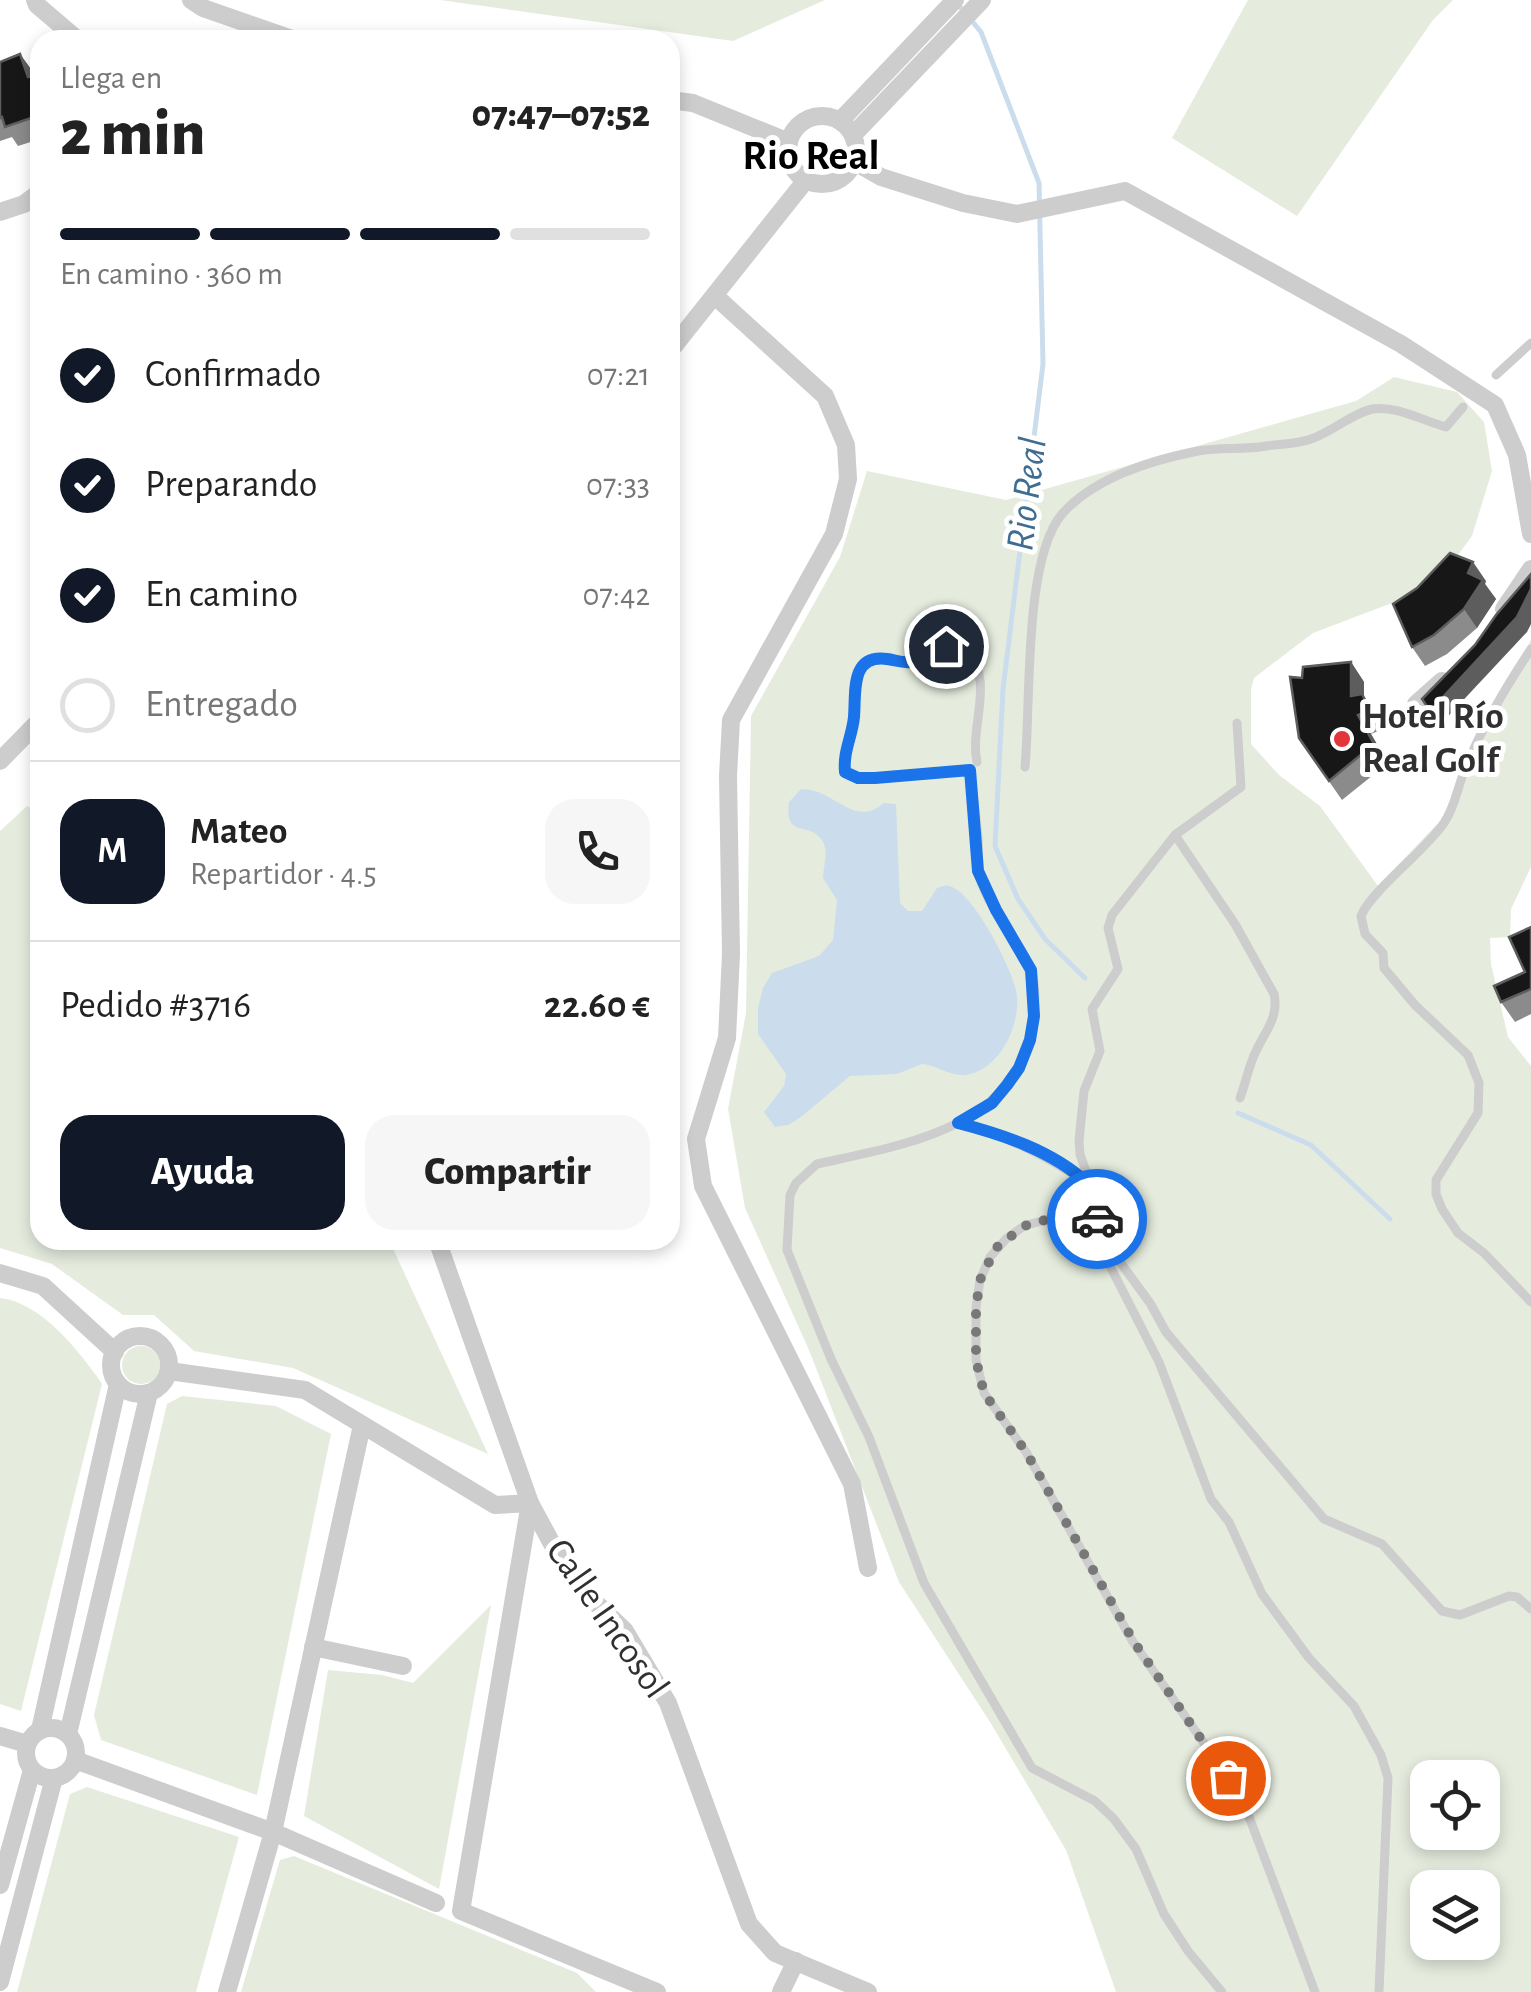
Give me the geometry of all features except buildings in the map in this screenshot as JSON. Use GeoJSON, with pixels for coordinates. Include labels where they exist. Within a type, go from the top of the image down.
{"type":"FeatureCollection","features":[{"type":"Feature","properties":{"kind":"street"},"geometry":{"type":"LineString","coordinates":[[36,0],[66,30]]}},
{"type":"Feature","properties":{"kind":"street"},"geometry":{"type":"LineString","coordinates":[[191,0],[266,30]]}},
{"type":"Feature","properties":{"kind":"street"},"geometry":{"type":"LineString","coordinates":[[853,135],[939,30],[954,0]]}},
{"type":"Feature","properties":{"kind":"street"},"geometry":{"type":"LineString","coordinates":[[840,120],[939,30],[981,0]]}},
{"type":"Feature","properties":{"kind":"street"},"geometry":{"type":"LineString","coordinates":[[680,102],[710,109],[788,142]]}},
{"type":"Feature","properties":{"kind":"street"},"geometry":{"type":"LineString","coordinates":[[815,116],[840,120],[853,135],[855,162],[843,177],[825,184],[806,180],[794,170],[788,157],[788,142],[794,130],[815,116]]}},
{"type":"Feature","properties":{"kind":"street"},"geometry":{"type":"LineString","coordinates":[[855,162],[881,177],[963,203],[1017,214],[1125,192],[1401,344],[1495,405],[1516,454],[1531,534]]}},
{"type":"Feature","properties":{"kind":"street"},"geometry":{"type":"LineString","coordinates":[[680,339],[806,180]]}},
{"type":"Feature","properties":{"kind":"street"},"geometry":{"type":"LineString","coordinates":[[0,212],[30,200]]}},
{"type":"Feature","properties":{"kind":"street"},"geometry":{"type":"LineString","coordinates":[[715,296],[825,396],[846,445],[848,479],[834,534],[731,720],[727,1038],[696,1139],[703,1186],[852,1484],[868,1568]]}},
{"type":"Feature","properties":{"kind":"street"},"geometry":{"type":"LineString","coordinates":[[1494,624],[1531,570]]}},
{"type":"Feature","properties":{"kind":"street"},"geometry":{"type":"LineString","coordinates":[[1416,704],[1452,672]]}},
{"type":"Feature","properties":{"kind":"street"},"geometry":{"type":"LineString","coordinates":[[0,761],[30,730]]}},
{"type":"Feature","properties":{"kind":"street","name":"Calle Incosol"},"geometry":{"type":"LineString","coordinates":[[440,1250],[530,1503],[571,1579],[625,1631],[668,1703],[749,1924],[776,1953],[868,1992]]}},
{"type":"Feature","properties":{"kind":"street"},"geometry":{"type":"LineString","coordinates":[[0,1274],[43,1286],[115,1352]]}},
{"type":"Feature","properties":{"kind":"street"},"geometry":{"type":"LineString","coordinates":[[0,1736],[34,1737],[55,1728],[68,1734],[75,1746],[75,1760],[67,1772],[46,1778],[32,1770],[26,1758],[34,1737],[118,1384],[112,1368],[115,1352],[128,1339],[146,1337],[162,1346],[169,1371],[162,1384],[149,1393],[132,1393],[118,1384]]}},
{"type":"Feature","properties":{"kind":"street"},"geometry":{"type":"LineString","coordinates":[[169,1371],[305,1390],[494,1506],[530,1503],[461,1911],[656,1992]]}},
{"type":"Feature","properties":{"kind":"street"},"geometry":{"type":"LineString","coordinates":[[68,1734],[149,1393]]}},
{"type":"Feature","properties":{"kind":"street"},"geometry":{"type":"LineString","coordinates":[[227,1992],[273,1832],[362,1425]]}},
{"type":"Feature","properties":{"kind":"street"},"geometry":{"type":"LineString","coordinates":[[314,1646],[403,1666]]}},
{"type":"Feature","properties":{"kind":"street"},"geometry":{"type":"LineString","coordinates":[[75,1760],[273,1832],[436,1903]]}},
{"type":"Feature","properties":{"kind":"street"},"geometry":{"type":"LineString","coordinates":[[0,1885],[32,1770]]}},
{"type":"Feature","properties":{"kind":"street"},"geometry":{"type":"LineString","coordinates":[[0,1982],[54,1778]]}},
{"type":"Feature","properties":{"kind":"street"},"geometry":{"type":"LineString","coordinates":[[781,1992],[796,1962]]}},
{"type":"Feature","properties":{"kind":"lane"},"geometry":{"type":"LineString","coordinates":[[1496,375],[1531,343]]}},
{"type":"Feature","properties":{"kind":"lane"},"geometry":{"type":"LineString","coordinates":[[1025,767],[1025,722],[1038,574],[1048,540],[1062,514],[1120,474],[1194,452],[1309,440],[1372,409],[1394,410],[1446,427],[1462,407]]}},
{"type":"Feature","properties":{"kind":"lane"},"geometry":{"type":"LineString","coordinates":[[977,762],[974,747],[981,684],[972,656],[966,650],[946,646],[918,661],[875,659],[860,668],[855,680],[854,722],[843,756],[845,772],[858,778],[875,778],[970,770],[978,871],[1031,970],[1034,1016],[1019,1068],[992,1103],[938,1134],[817,1164],[796,1183],[790,1195],[788,1250],[830,1359],[869,1437],[924,1584],[975,1672],[1032,1768],[1095,1801],[1114,1819],[1136,1848],[1164,1914],[1222,1992]]}},
{"type":"Feature","properties":{"kind":"lane"},"geometry":{"type":"LineString","coordinates":[[1531,649],[1497,699],[1462,774],[1446,821],[1422,852],[1367,904],[1361,916],[1365,934],[1383,953],[1384,968],[1415,1005],[1468,1055],[1479,1083],[1478,1112],[1436,1180],[1442,1209],[1458,1234],[1484,1253],[1531,1302]]}},
{"type":"Feature","properties":{"kind":"lane"},"geometry":{"type":"LineString","coordinates":[[1237,722],[1241,786],[1175,835],[1112,915],[1108,928],[1118,969],[1094,1003],[1100,1051],[1084,1091],[1080,1154],[1102,1219],[1116,1283],[1159,1362],[1211,1499],[1229,1522],[1262,1594],[1310,1658],[1354,1706],[1381,1755],[1388,1778],[1379,1992]]}},
{"type":"Feature","properties":{"kind":"lane"},"geometry":{"type":"LineString","coordinates":[[1175,835],[1225,908],[1274,994],[1271,1026],[1256,1050],[1240,1098]]}},
{"type":"Feature","properties":{"kind":"lane"},"geometry":{"type":"LineString","coordinates":[[958,1123],[1007,1137],[1043,1154],[1090,1186]]}},
{"type":"Feature","properties":{"kind":"lane"},"geometry":{"type":"LineString","coordinates":[[1102,1219],[1056,1217],[1024,1226],[1006,1238],[990,1257],[980,1280],[976,1308],[976,1360],[984,1393],[1036,1468],[1134,1642],[1248,1814],[1315,1992]]}},
{"type":"Feature","properties":{"kind":"lane"},"geometry":{"type":"LineString","coordinates":[[1107,1245],[1166,1332],[1324,1518],[1382,1544],[1442,1611],[1460,1615],[1509,1596],[1518,1597],[1531,1609]]}},
{"type":"Feature","properties":{"kind":"shaded area"},"geometry":{"type":"Polygon","coordinates":[[[440,0],[825,0],[733,41],[680,34],[680,30],[654,30],[440,0]]]}},
{"type":"Feature","properties":{"kind":"shaded area"},"geometry":{"type":"Polygon","coordinates":[[[1248,0],[1453,0],[1433,20],[1297,216],[1172,138],[1248,0]]]}},
{"type":"Feature","properties":{"kind":"shaded area"},"geometry":{"type":"Polygon","coordinates":[[[1394,377],[1457,392],[1484,422],[1492,471],[1472,536],[1434,587],[1313,633],[1254,678],[1251,744],[1279,775],[1320,806],[1378,886],[1442,819],[1488,714],[1531,640],[1531,867],[1511,909],[1510,937],[1490,938],[1491,964],[1508,1037],[1531,1066],[1531,1992],[1116,1992],[1066,1850],[990,1722],[899,1582],[809,1350],[745,1208],[728,1109],[746,1013],[751,716],[840,557],[867,471],[1006,500],[1356,401],[1394,377]]]}},
{"type":"Feature","properties":{"kind":"shaded area"},"geometry":{"type":"Polygon","coordinates":[[[30,807],[30,1250],[394,1250],[488,1454],[293,1368],[194,1351],[154,1315],[123,1315],[52,1264],[0,1248],[0,831],[30,807]]]}},
{"type":"Feature","properties":{"kind":"shaded area"},"geometry":{"type":"Polygon","coordinates":[[[0,1298],[30,1309],[58,1330],[102,1384],[21,1711],[0,1704],[0,1298]]]}},
{"type":"Feature","properties":{"kind":"shaded area"},"geometry":{"type":"Polygon","coordinates":[[[141,1346],[154,1352],[160,1365],[154,1378],[141,1384],[128,1378],[122,1365],[128,1352],[141,1346]]]}},
{"type":"Feature","properties":{"kind":"shaded area"},"geometry":{"type":"Polygon","coordinates":[[[182,1396],[276,1406],[331,1434],[257,1795],[101,1740],[94,1715],[167,1404],[182,1396]]]}},
{"type":"Feature","properties":{"kind":"shaded area"},"geometry":{"type":"Polygon","coordinates":[[[491,1605],[439,1889],[304,1816],[328,1670],[382,1675],[413,1683],[491,1605]]]}},
{"type":"Feature","properties":{"kind":"shaded area"},"geometry":{"type":"Polygon","coordinates":[[[87,1787],[239,1837],[196,1992],[17,1992],[70,1794],[87,1787]]]}},
{"type":"Feature","properties":{"kind":"shaded area"},"geometry":{"type":"Polygon","coordinates":[[[294,1856],[577,1973],[596,1992],[241,1992],[280,1860],[294,1856]]]}},
{"type":"Feature","properties":{"kind":"water"},"geometry":{"type":"Polygon","coordinates":[[[801,789],[863,812],[884,803],[896,804],[900,903],[908,911],[922,911],[937,888],[948,886],[961,893],[981,917],[1013,979],[1016,1016],[999,1055],[978,1071],[960,1075],[922,1064],[897,1074],[850,1076],[801,1117],[775,1127],[764,1112],[784,1086],[786,1074],[758,1034],[763,988],[772,973],[819,956],[833,940],[837,900],[823,878],[824,843],[816,834],[790,821],[789,802],[801,789]]]}},
{"type":"Feature","properties":{"kind":"waterway","name":"Rio Real"},"geometry":{"type":"LineString","coordinates":[[956,2],[981,32],[1039,183],[1043,364],[1003,689],[995,846],[1018,899],[1045,939],[1085,978]]}},
{"type":"Feature","properties":{"kind":"waterway","name":"Rio Real"},"geometry":{"type":"LineString","coordinates":[[1238,1113],[1311,1145],[1390,1219]]}},
{"type":"Feature","properties":{"kind":"way so far"},"geometry":{"type":"LineString","coordinates":[[1097,1219],[1056,1217],[1024,1226],[996,1248],[980,1280],[976,1360],[984,1393],[1026,1452],[1134,1642],[1228,1778]]}},
{"type":"Feature","properties":{"kind":"place","name":"Hotel Río Real Golf"},"geometry":{"type":"Point","coordinates":[1342,739]}},
{"type":"Feature","properties":{"kind":"district","name":"Rio Real"},"geometry":{"type":"Point","coordinates":[811,156]}},
{"type":"Feature","properties":{"kind":"route"},"geometry":{"type":"LineString","coordinates":[[946,646],[918,661],[875,659],[860,668],[855,680],[854,722],[843,756],[845,772],[858,778],[875,778],[970,770],[978,871],[1031,970],[1034,1016],[1030,1040],[1007,1085],[992,1103],[958,1123],[1007,1137],[1043,1154],[1090,1186],[1102,1219],[1097,1219]]}}]}
